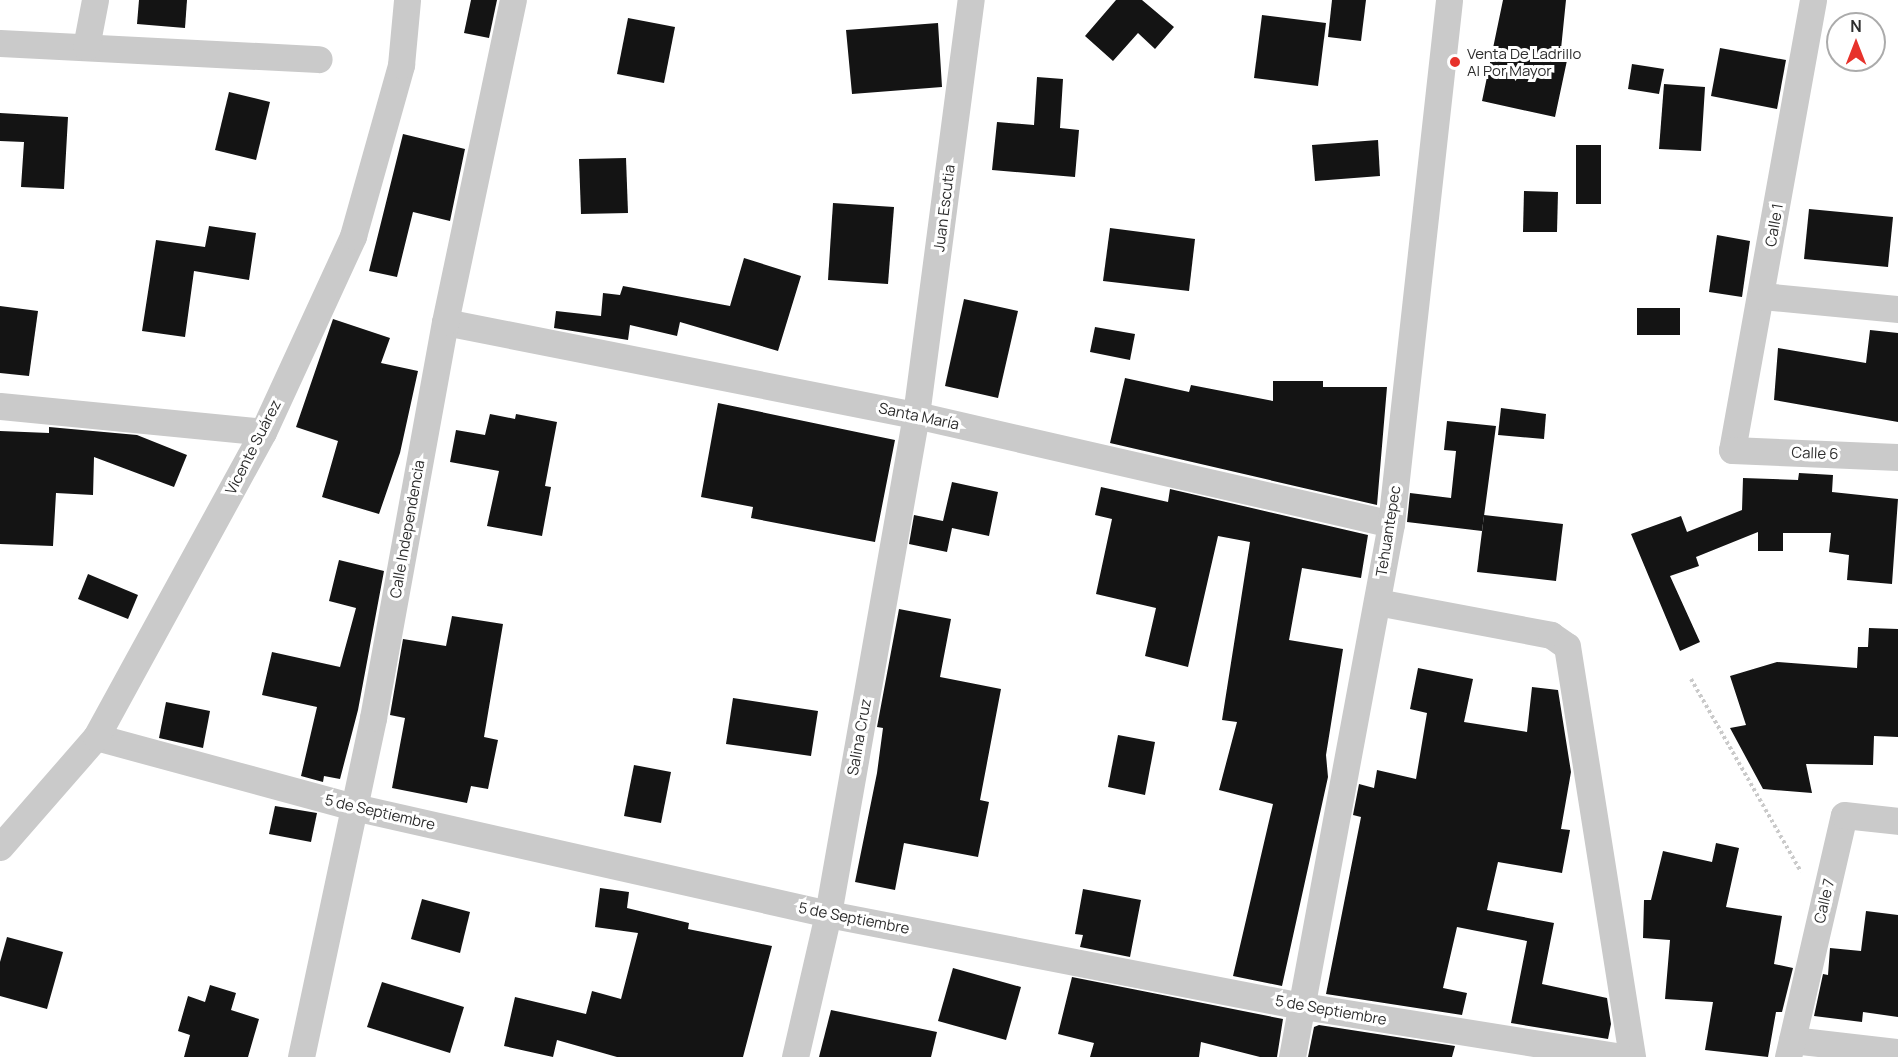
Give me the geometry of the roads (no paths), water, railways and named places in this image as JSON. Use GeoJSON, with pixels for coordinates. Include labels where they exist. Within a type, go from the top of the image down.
{"type":"FeatureCollection","features":[{"type":"Feature","properties":{"kind":"street"},"geometry":{"type":"LineString","coordinates":[[86,47],[95,0]]}},
{"type":"Feature","properties":{"kind":"street","name":"Vicente Suárez"},"geometry":{"type":"LineString","coordinates":[[0,847],[96,737],[263,432],[354,236],[401,65],[406,0]]}},
{"type":"Feature","properties":{"kind":"street","name":"Calle Independencia"},"geometry":{"type":"LineString","coordinates":[[301,1057],[354,807],[446,322],[513,0]]}},
{"type":"Feature","properties":{"kind":"street","name":"Juan Escutia"},"geometry":{"type":"LineString","coordinates":[[916,415],[971,0]]}},
{"type":"Feature","properties":{"kind":"street","name":"Tehuantepec"},"geometry":{"type":"LineString","coordinates":[[1292,1057],[1391,524],[1449,0]]}},
{"type":"Feature","properties":{"kind":"street","name":"Calle 1"},"geometry":{"type":"LineString","coordinates":[[1732,450],[1762,296],[1814,0]]}},
{"type":"Feature","properties":{"kind":"street"},"geometry":{"type":"LineString","coordinates":[[0,43],[319,59]]}},
{"type":"Feature","properties":{"kind":"street"},"geometry":{"type":"LineString","coordinates":[[1762,296],[1898,309]]}},
{"type":"Feature","properties":{"kind":"street","name":"Santa María"},"geometry":{"type":"LineString","coordinates":[[446,322],[916,415],[1391,524]]}},
{"type":"Feature","properties":{"kind":"street"},"geometry":{"type":"LineString","coordinates":[[0,406],[263,432]]}},
{"type":"Feature","properties":{"kind":"street","name":"Salina Cruz"},"geometry":{"type":"LineString","coordinates":[[795,1057],[828,914],[916,415]]}},
{"type":"Feature","properties":{"kind":"street","name":"Calle 6"},"geometry":{"type":"LineString","coordinates":[[1732,450],[1898,457]]}},
{"type":"Feature","properties":{"kind":"street"},"geometry":{"type":"LineString","coordinates":[[1377,602],[1551,634],[1567,646],[1632,1057]]}},
{"type":"Feature","properties":{"kind":"street","name":"5 de Septiembre"},"geometry":{"type":"LineString","coordinates":[[96,737],[354,807],[828,914],[1303,1006],[1621,1057]]}},
{"type":"Feature","properties":{"kind":"street","name":"Calle 7"},"geometry":{"type":"LineString","coordinates":[[1790,1049],[1844,815],[1898,821]]}},
{"type":"Feature","properties":{"kind":"street"},"geometry":{"type":"LineString","coordinates":[[1790,1049],[1898,1052]]}},
{"type":"Feature","properties":{"kind":"place","name":"Venta De Ladrillo Al Por Mayor"},"geometry":{"type":"Point","coordinates":[1455,62]}}]}
